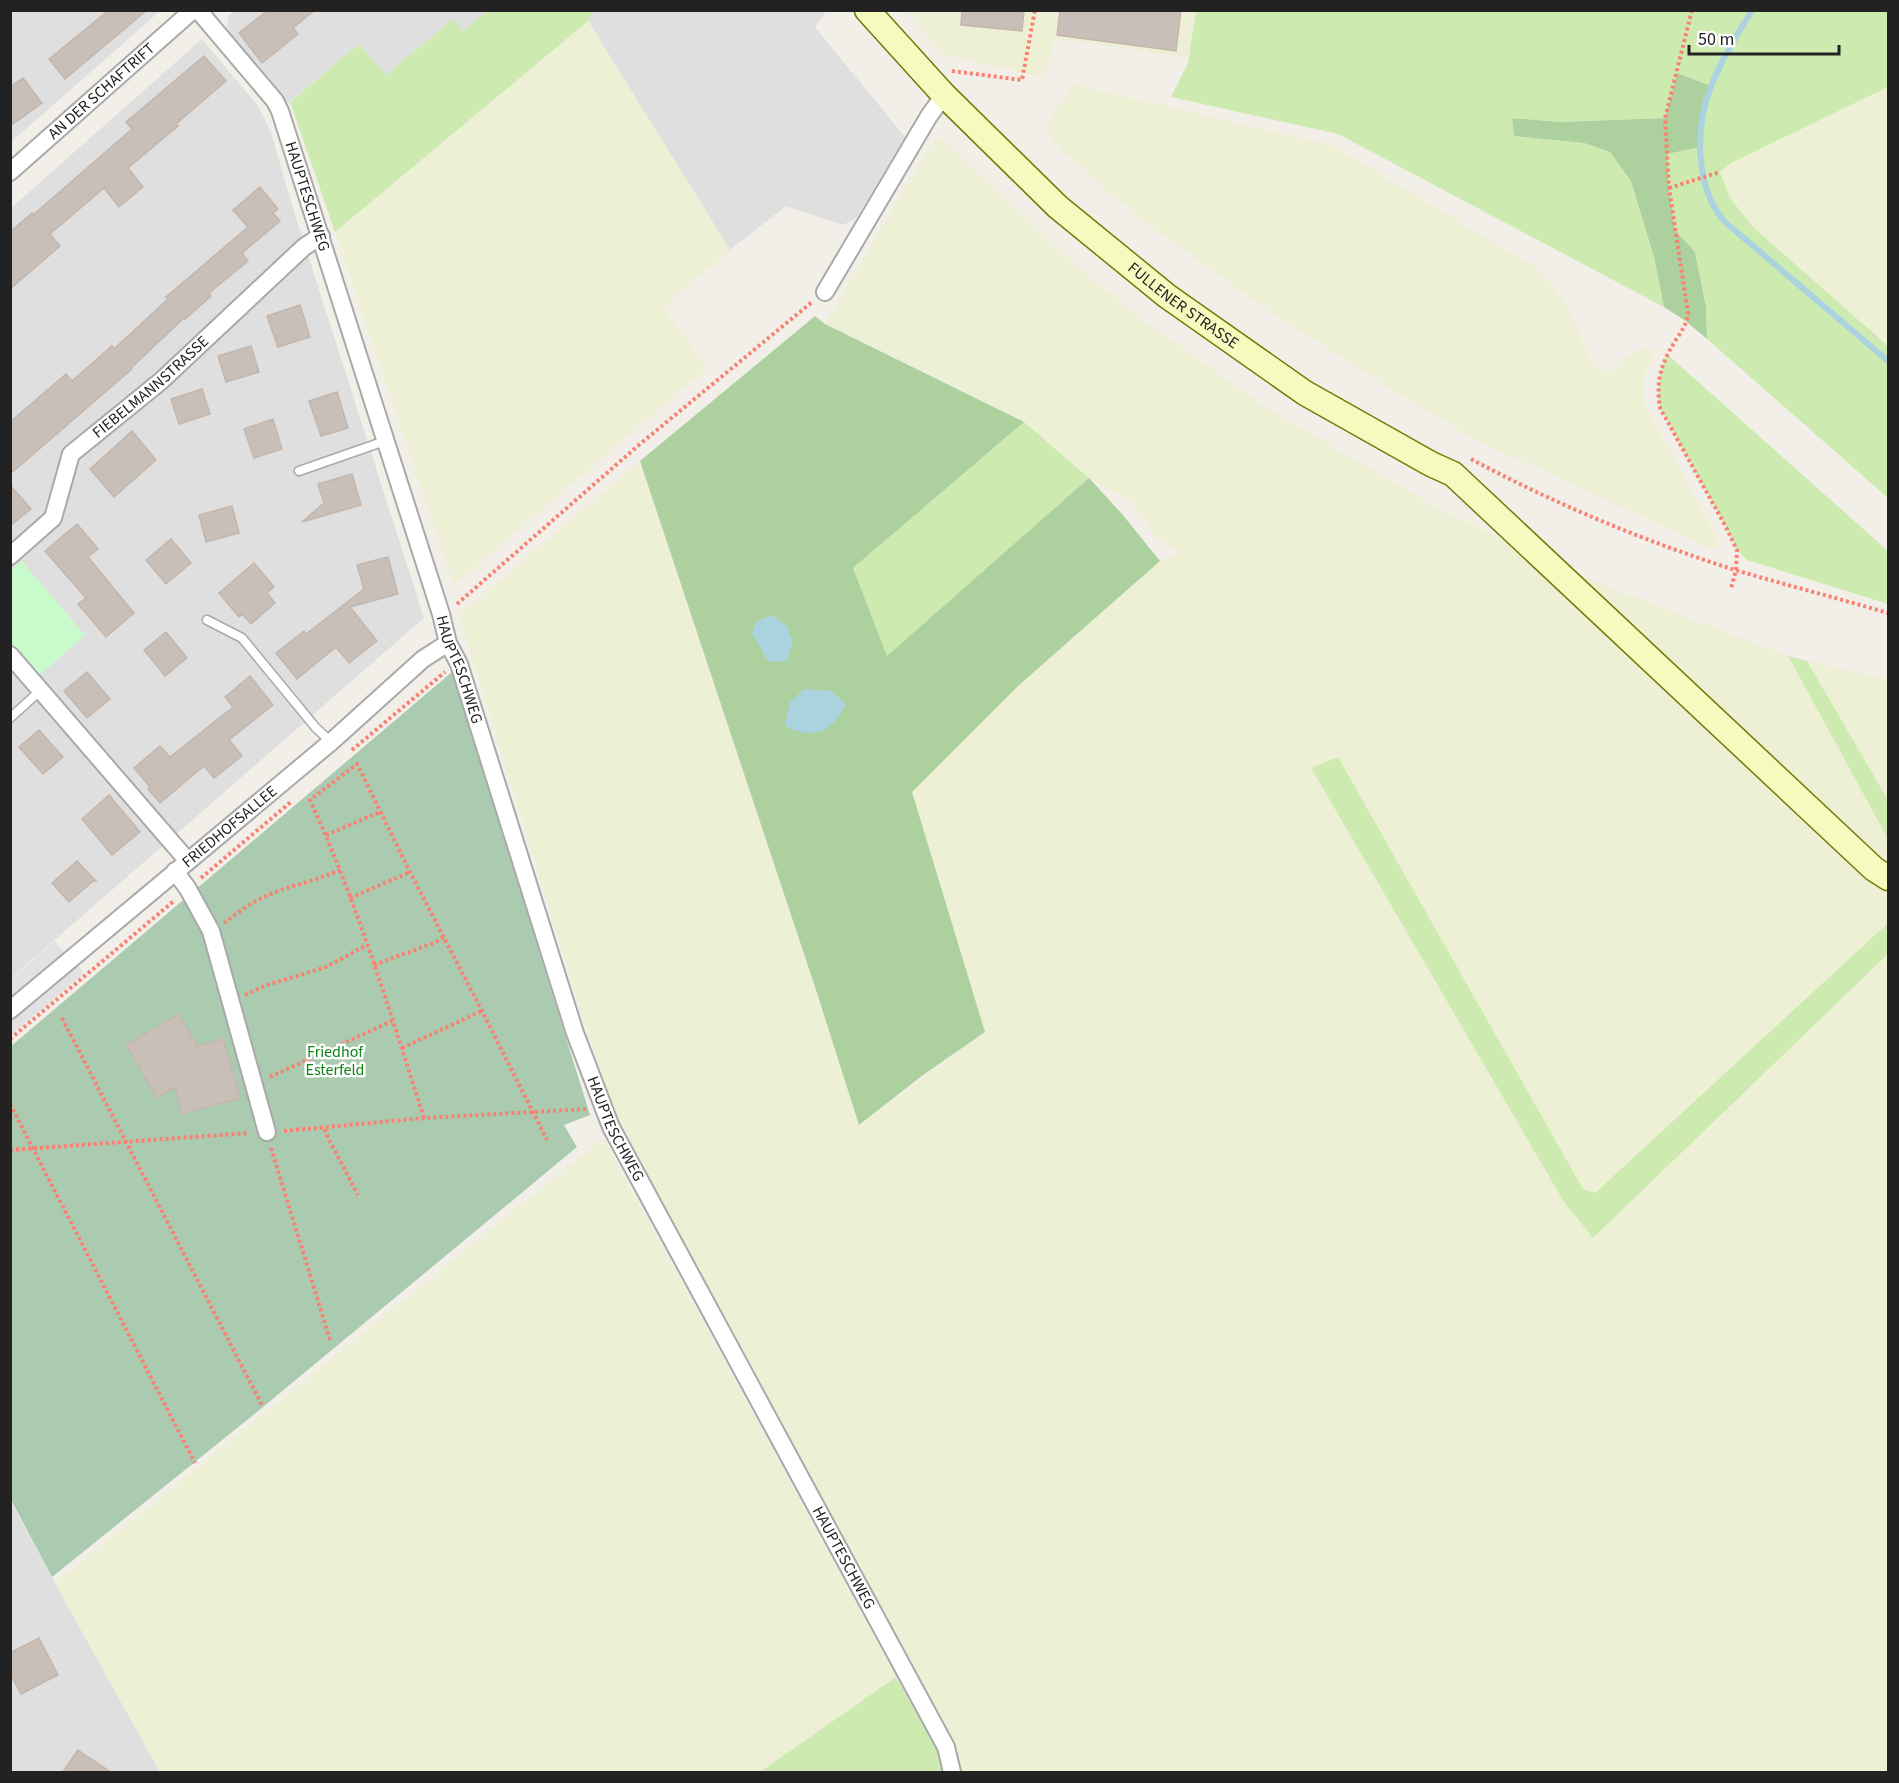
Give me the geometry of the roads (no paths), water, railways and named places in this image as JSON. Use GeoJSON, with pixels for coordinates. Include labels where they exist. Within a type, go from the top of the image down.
{"type":"FeatureCollection","features":[{"type":"Feature","properties":{"kind":"main road","name":"FULLENER STRASSE"},"geometry":{"type":"LineString","coordinates":[[867,10],[949,86],[1058,207],[1167,296],[1305,393],[1431,464],[1457,464],[1874,869],[1888,878]]}},
{"type":"Feature","properties":{"kind":"street","name":"AN DER SCHAFTRIFT"},"geometry":{"type":"LineString","coordinates":[[10,172],[193,10]]}},
{"type":"Feature","properties":{"kind":"street","name":"HAUPTESCHWEG"},"geometry":{"type":"LineString","coordinates":[[198,10],[280,111],[441,614],[448,643],[459,663],[575,1033],[602,1105],[623,1149],[946,1747],[952,1773]]}},
{"type":"Feature","properties":{"kind":"street"},"geometry":{"type":"LineString","coordinates":[[825,292],[949,86]]}},
{"type":"Feature","properties":{"kind":"street","name":"FIEBELMANNSTRASSE"},"geometry":{"type":"LineString","coordinates":[[10,556],[53,518],[71,454],[161,381],[304,248],[321,236]]}},
{"type":"Feature","properties":{"kind":"street","name":"FRIEDHOFSALLEE"},"geometry":{"type":"LineString","coordinates":[[10,1010],[331,742],[423,659],[448,643]]}},
{"type":"Feature","properties":{"kind":"street"},"geometry":{"type":"LineString","coordinates":[[10,655],[41,689],[181,866],[188,889],[211,931],[267,1132]]}},
{"type":"Feature","properties":{"kind":"lane"},"geometry":{"type":"LineString","coordinates":[[299,471],[385,441]]}},
{"type":"Feature","properties":{"kind":"lane"},"geometry":{"type":"LineString","coordinates":[[207,620],[242,638],[316,728],[331,742]]}},
{"type":"Feature","properties":{"kind":"lane"},"geometry":{"type":"LineString","coordinates":[[10,718],[41,689]]}},
{"type":"Feature","properties":{"kind":"water"},"geometry":{"type":"Polygon","coordinates":[[[771,615],[786,625],[793,642],[786,662],[768,661],[752,634],[756,622],[771,615]]]}},
{"type":"Feature","properties":{"kind":"water"},"geometry":{"type":"Polygon","coordinates":[[[804,689],[831,691],[846,704],[835,721],[826,729],[808,733],[785,725],[790,702],[804,689]]]}},
{"type":"Feature","properties":{"kind":"waterway"},"geometry":{"type":"LineString","coordinates":[[1752,10],[1720,65],[1706,100],[1700,136],[1700,155],[1708,191],[1715,208],[1725,222],[1888,361]]}},
{"type":"Feature","properties":{"kind":"park label","name":"Friedhof Esterfeld"},"geometry":{"type":"Point","coordinates":[335,1061]}}]}
